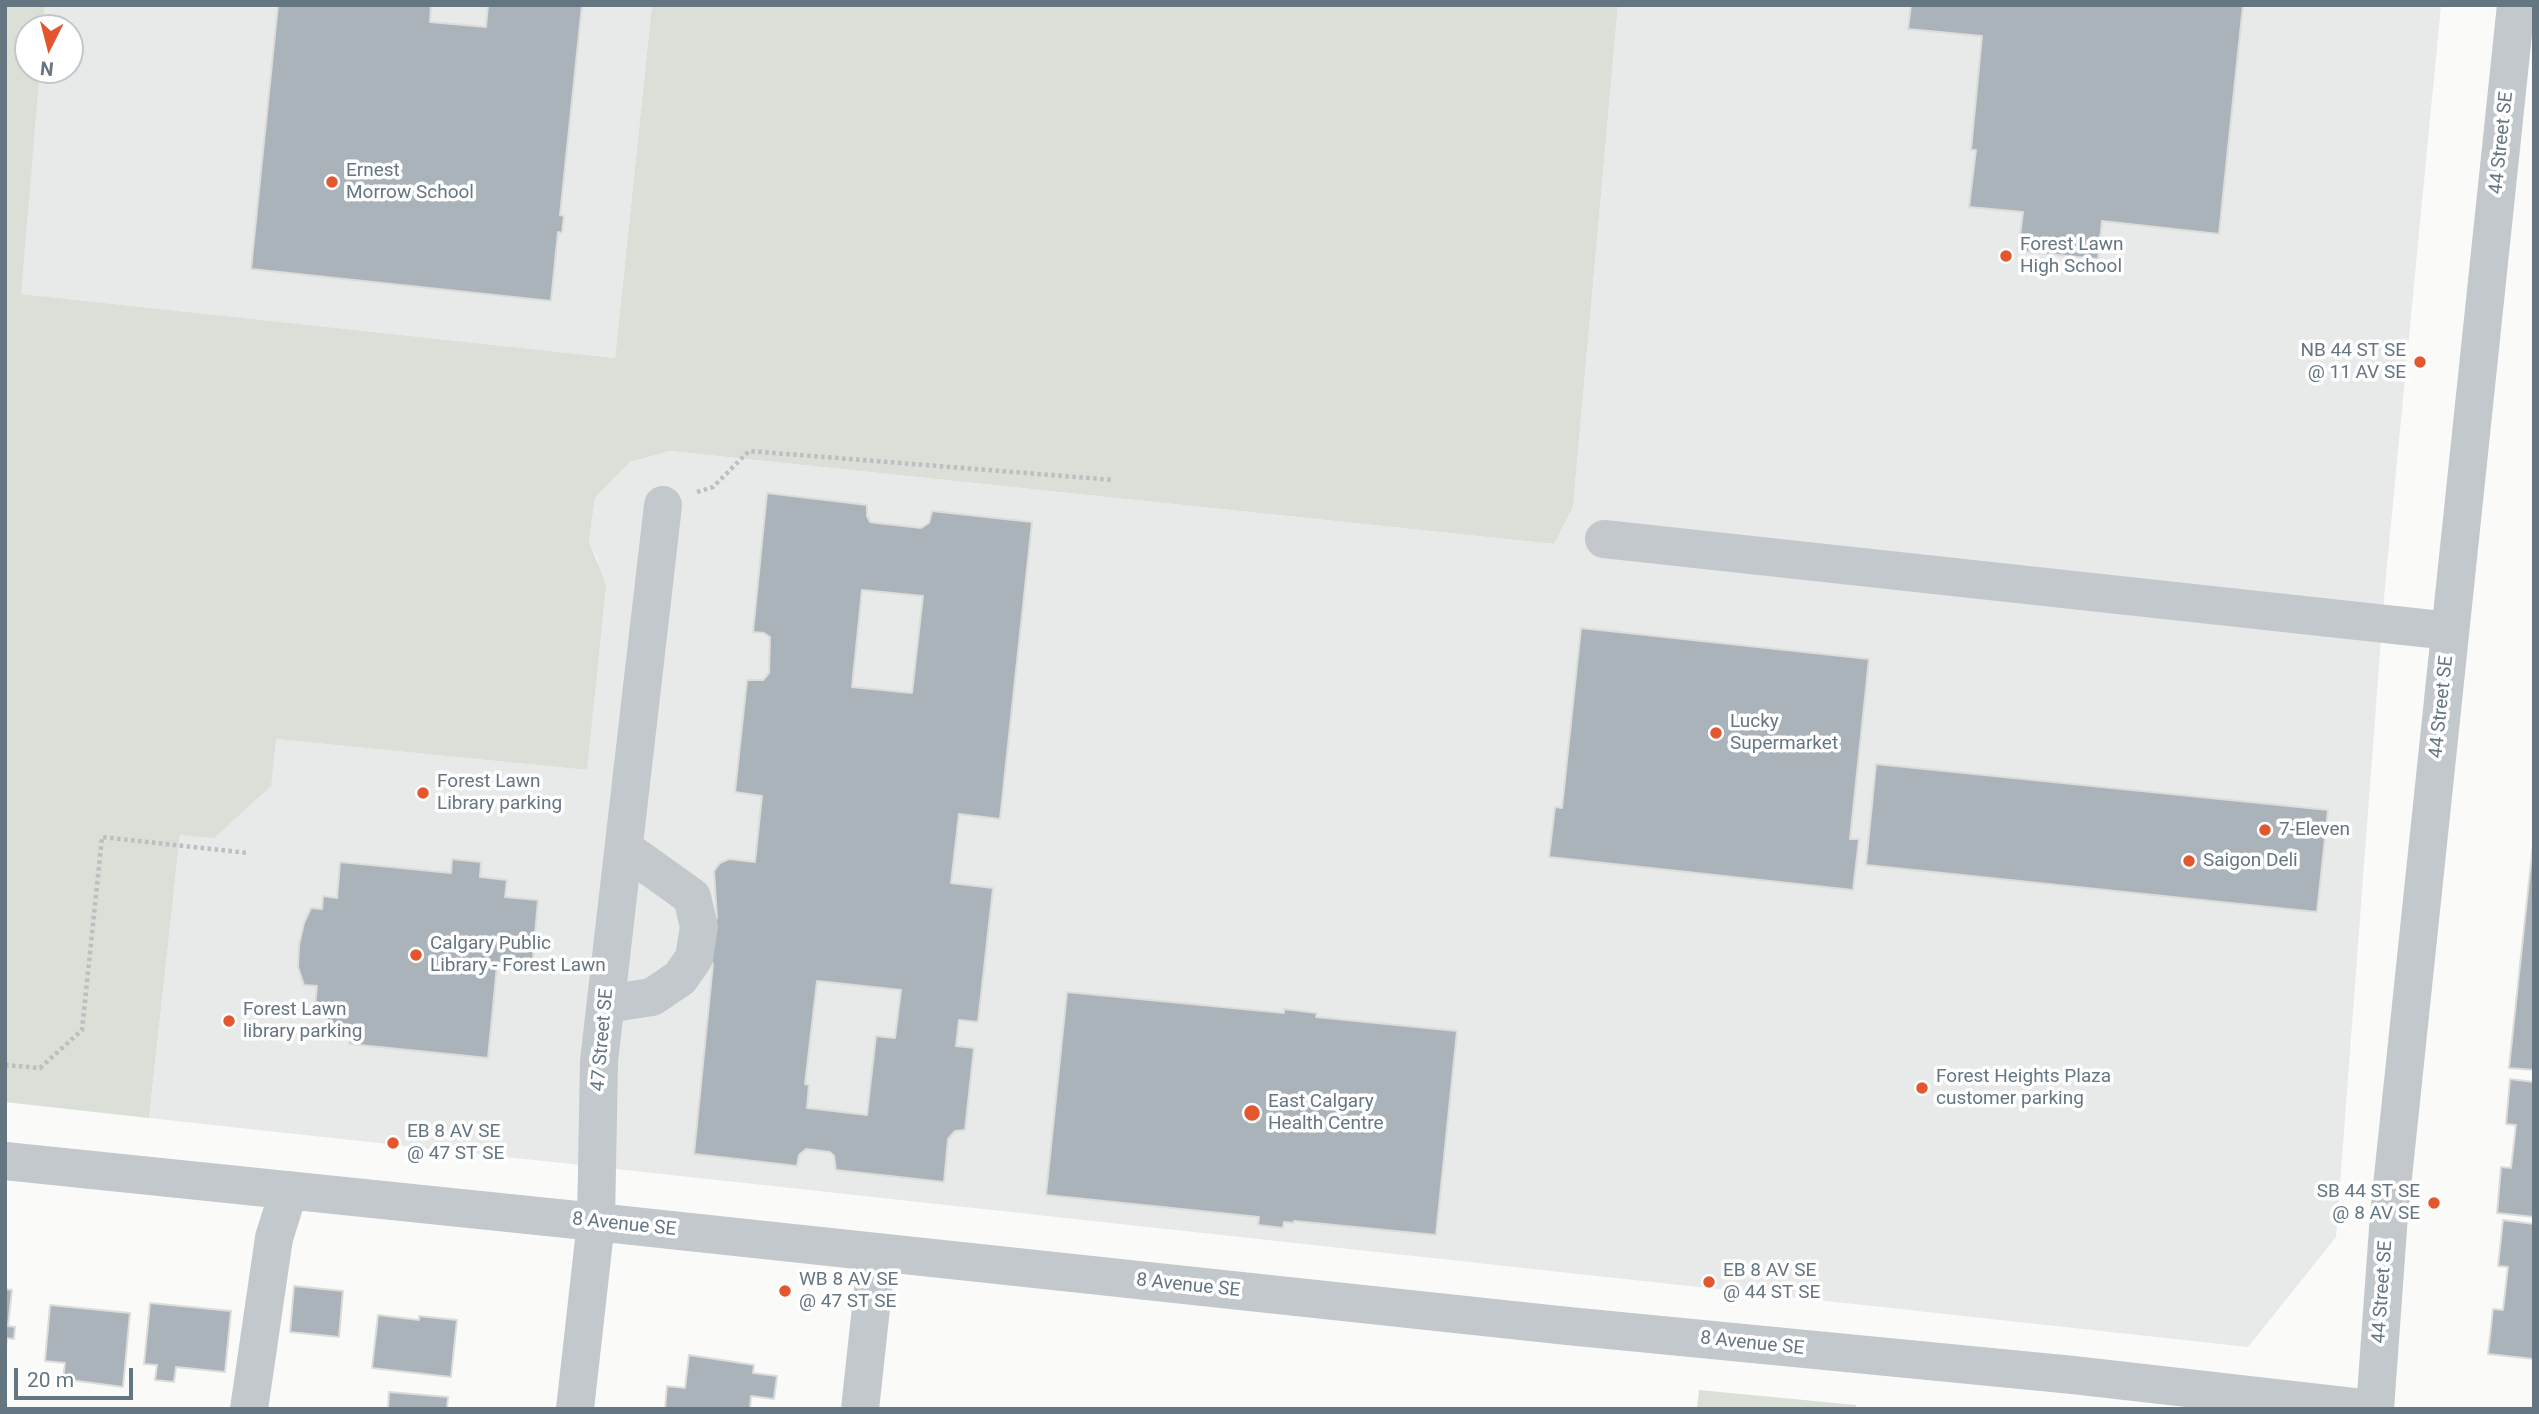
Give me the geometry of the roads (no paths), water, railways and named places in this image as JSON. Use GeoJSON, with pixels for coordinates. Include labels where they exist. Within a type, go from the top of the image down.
{"type":"FeatureCollection","features":[{"type":"Feature","properties":{"kind":"street","name":"44 Street SE"},"geometry":{"type":"LineString","coordinates":[[2373,1409],[2389,1215],[2450,631],[2519,117],[2516,5]]}},
{"type":"Feature","properties":{"kind":"street","name":"47 Street SE"},"geometry":{"type":"LineString","coordinates":[[575,1409],[596,1222],[599,1061],[663,505]]}},
{"type":"Feature","properties":{"kind":"street"},"geometry":{"type":"LineString","coordinates":[[1604,539],[2450,631]]}},
{"type":"Feature","properties":{"kind":"street"},"geometry":{"type":"LineString","coordinates":[[606,1004],[652,997],[680,978],[694,958],[699,927],[692,897],[625,849]]}},
{"type":"Feature","properties":{"kind":"street","name":"8 Avenue SE"},"geometry":{"type":"LineString","coordinates":[[5,1161],[1527,1321],[2071,1392],[2373,1409]]}},
{"type":"Feature","properties":{"kind":"street"},"geometry":{"type":"LineString","coordinates":[[249,1409],[274,1238],[289,1190]]}},
{"type":"Feature","properties":{"kind":"street"},"geometry":{"type":"LineString","coordinates":[[860,1409],[877,1253]]}},
{"type":"Feature","properties":{"kind":"place","name":"Ernest Morrow School"},"geometry":{"type":"Point","coordinates":[332,182]}},
{"type":"Feature","properties":{"kind":"place","name":"Forest Lawn High School"},"geometry":{"type":"Point","coordinates":[2006,256]}},
{"type":"Feature","properties":{"kind":"place","name":"NB 44 ST SE @ 11 AV SE"},"geometry":{"type":"Point","coordinates":[2420,362]}},
{"type":"Feature","properties":{"kind":"place","name":"Lucky Supermarket"},"geometry":{"type":"Point","coordinates":[1716,733]}},
{"type":"Feature","properties":{"kind":"place","name":"Forest Lawn Library parking"},"geometry":{"type":"Point","coordinates":[423,793]}},
{"type":"Feature","properties":{"kind":"place","name":"7-Eleven"},"geometry":{"type":"Point","coordinates":[2265,830]}},
{"type":"Feature","properties":{"kind":"place","name":"Saigon Deli"},"geometry":{"type":"Point","coordinates":[2189,861]}},
{"type":"Feature","properties":{"kind":"place","name":"Calgary Public Library - Forest Lawn"},"geometry":{"type":"Point","coordinates":[416,955]}},
{"type":"Feature","properties":{"kind":"place","name":"Forest Lawn library parking"},"geometry":{"type":"Point","coordinates":[229,1021]}},
{"type":"Feature","properties":{"kind":"place","name":"Forest Heights Plaza customer parking"},"geometry":{"type":"Point","coordinates":[1922,1088]}},
{"type":"Feature","properties":{"kind":"place","name":"East Calgary Health Centre"},"geometry":{"type":"Point","coordinates":[1252,1113]}},
{"type":"Feature","properties":{"kind":"place","name":"EB 8 AV SE @ 47 ST SE"},"geometry":{"type":"Point","coordinates":[393,1143]}},
{"type":"Feature","properties":{"kind":"place","name":"SB 44 ST SE @ 8 AV SE"},"geometry":{"type":"Point","coordinates":[2434,1203]}},
{"type":"Feature","properties":{"kind":"place","name":"EB 8 AV SE @ 44 ST SE"},"geometry":{"type":"Point","coordinates":[1709,1282]}},
{"type":"Feature","properties":{"kind":"place","name":"WB 8 AV SE @ 47 ST SE"},"geometry":{"type":"Point","coordinates":[785,1291]}}]}
